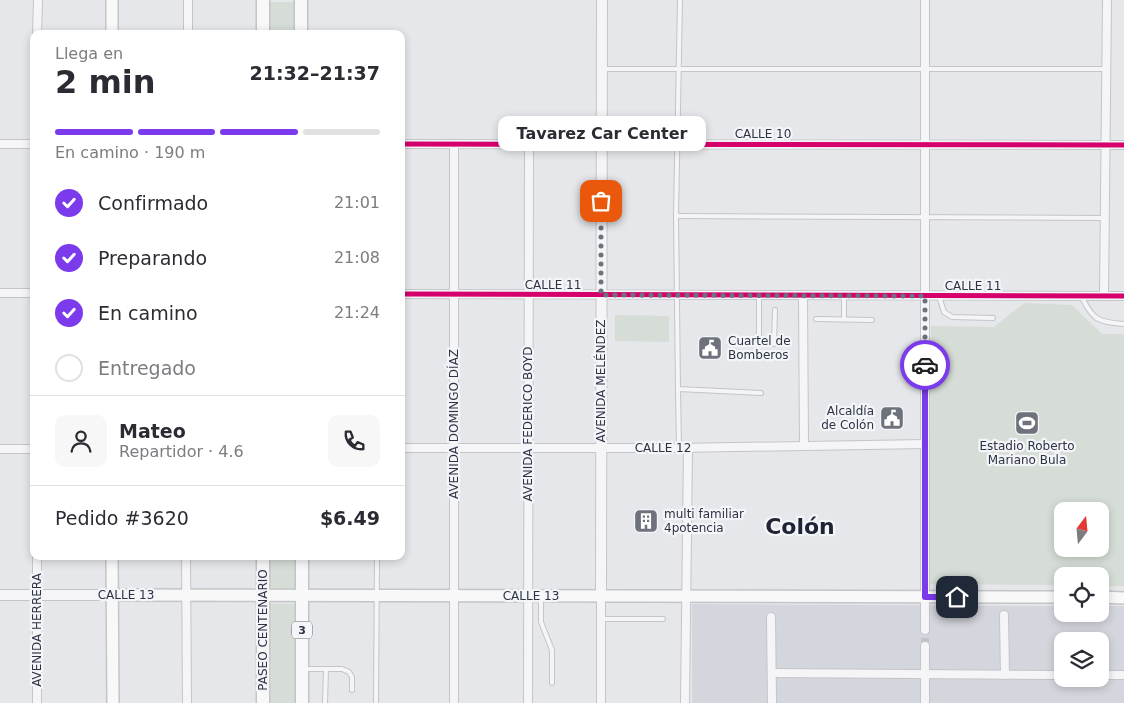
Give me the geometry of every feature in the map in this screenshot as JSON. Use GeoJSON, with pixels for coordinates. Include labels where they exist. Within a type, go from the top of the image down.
{"type":"FeatureCollection","features":[{"type":"Feature","properties":{"kind":"main road"},"geometry":{"type":"LineString","coordinates":[[112,0],[112,30]]}},
{"type":"Feature","properties":{"kind":"main road"},"geometry":{"type":"LineString","coordinates":[[263,0],[263,30]]}},
{"type":"Feature","properties":{"kind":"main road"},"geometry":{"type":"LineString","coordinates":[[301,0],[301,30]]}},
{"type":"Feature","properties":{"kind":"main road"},"geometry":{"type":"LineString","coordinates":[[112,560],[113,703]]}},
{"type":"Feature","properties":{"kind":"main road","name":"PASEO CENTENARIO"},"geometry":{"type":"LineString","coordinates":[[263,560],[263,703]]}},
{"type":"Feature","properties":{"kind":"main road","name":"3"},"geometry":{"type":"LineString","coordinates":[[302,560],[302,703]]}},
{"type":"Feature","properties":{"kind":"main road","name":"CALLE 13"},"geometry":{"type":"LineString","coordinates":[[112,595],[1054,597]]}},
{"type":"Feature","properties":{"kind":"main road"},"geometry":{"type":"LineString","coordinates":[[1109,598],[1124,598]]}},
{"type":"Feature","properties":{"kind":"street"},"geometry":{"type":"LineString","coordinates":[[38,0],[38,30]]}},
{"type":"Feature","properties":{"kind":"street"},"geometry":{"type":"LineString","coordinates":[[188,0],[188,30]]}},
{"type":"Feature","properties":{"kind":"street","name":"AVENIDA MELÉNDEZ"},"geometry":{"type":"LineString","coordinates":[[601,703],[602,0]]}},
{"type":"Feature","properties":{"kind":"street"},"geometry":{"type":"LineString","coordinates":[[925,0],[925,630]]}},
{"type":"Feature","properties":{"kind":"street"},"geometry":{"type":"LineString","coordinates":[[1104,296],[1107,0]]}},
{"type":"Feature","properties":{"kind":"street"},"geometry":{"type":"LineString","coordinates":[[0,144],[30,144]]}},
{"type":"Feature","properties":{"kind":"street","name":"CALLE 10"},"geometry":{"type":"LineString","coordinates":[[405,144],[1124,145]]}},
{"type":"Feature","properties":{"kind":"street","name":"AVENIDA DOMINGO DÍAZ"},"geometry":{"type":"LineString","coordinates":[[454,144],[454,703]]}},
{"type":"Feature","properties":{"kind":"street","name":"AVENIDA FEDERICO BOYD"},"geometry":{"type":"LineString","coordinates":[[528,703],[529,144]]}},
{"type":"Feature","properties":{"kind":"street"},"geometry":{"type":"LineString","coordinates":[[0,293],[30,293]]}},
{"type":"Feature","properties":{"kind":"street","name":"CALLE 11"},"geometry":{"type":"LineString","coordinates":[[405,294],[1124,296]]}},
{"type":"Feature","properties":{"kind":"street"},"geometry":{"type":"LineString","coordinates":[[803,296],[804,446]]}},
{"type":"Feature","properties":{"kind":"street","name":"CALLE 12"},"geometry":{"type":"LineString","coordinates":[[405,448],[688,448],[925,444]]}},
{"type":"Feature","properties":{"kind":"street"},"geometry":{"type":"LineString","coordinates":[[685,703],[688,448]]}},
{"type":"Feature","properties":{"kind":"street"},"geometry":{"type":"LineString","coordinates":[[0,449],[30,449]]}},
{"type":"Feature","properties":{"kind":"street","name":"AVENIDA HERRERA"},"geometry":{"type":"LineString","coordinates":[[37,560],[38,703]]}},
{"type":"Feature","properties":{"kind":"street"},"geometry":{"type":"LineString","coordinates":[[186,560],[187,703]]}},
{"type":"Feature","properties":{"kind":"street","name":"CALLE 13"},"geometry":{"type":"LineString","coordinates":[[0,594],[112,595]]}},
{"type":"Feature","properties":{"kind":"street"},"geometry":{"type":"LineString","coordinates":[[1004,615],[1005,675]]}},
{"type":"Feature","properties":{"kind":"street"},"geometry":{"type":"LineString","coordinates":[[771,617],[772,703]]}},
{"type":"Feature","properties":{"kind":"street"},"geometry":{"type":"LineString","coordinates":[[925,646],[925,703]]}},
{"type":"Feature","properties":{"kind":"street"},"geometry":{"type":"LineString","coordinates":[[772,674],[1054,675]]}},
{"type":"Feature","properties":{"kind":"street"},"geometry":{"type":"LineString","coordinates":[[1109,675],[1124,675]]}},
{"type":"Feature","properties":{"kind":"lane"},"geometry":{"type":"LineString","coordinates":[[679,448],[676,216],[680,0]]}},
{"type":"Feature","properties":{"kind":"lane"},"geometry":{"type":"LineString","coordinates":[[602,69],[1106,69]]}},
{"type":"Feature","properties":{"kind":"lane"},"geometry":{"type":"LineString","coordinates":[[676,216],[1106,218]]}},
{"type":"Feature","properties":{"kind":"lane"},"geometry":{"type":"LineString","coordinates":[[760,296],[759,339],[774,344],[785,343]]}},
{"type":"Feature","properties":{"kind":"lane"},"geometry":{"type":"LineString","coordinates":[[844,296],[844,320]]}},
{"type":"Feature","properties":{"kind":"lane"},"geometry":{"type":"LineString","coordinates":[[939,296],[944,312],[952,317],[993,318]]}},
{"type":"Feature","properties":{"kind":"lane"},"geometry":{"type":"LineString","coordinates":[[1081,296],[1091,314],[1098,320],[1106,323],[1124,324]]}},
{"type":"Feature","properties":{"kind":"lane"},"geometry":{"type":"LineString","coordinates":[[774,344],[775,310]]}},
{"type":"Feature","properties":{"kind":"lane"},"geometry":{"type":"LineString","coordinates":[[816,319],[872,320]]}},
{"type":"Feature","properties":{"kind":"lane"},"geometry":{"type":"LineString","coordinates":[[678,389],[761,393]]}},
{"type":"Feature","properties":{"kind":"lane"},"geometry":{"type":"LineString","coordinates":[[376,703],[377,560]]}},
{"type":"Feature","properties":{"kind":"lane"},"geometry":{"type":"LineString","coordinates":[[541,596],[541,622],[552,650],[552,682]]}},
{"type":"Feature","properties":{"kind":"lane"},"geometry":{"type":"LineString","coordinates":[[601,619],[663,619]]}},
{"type":"Feature","properties":{"kind":"lane"},"geometry":{"type":"LineString","coordinates":[[302,669],[342,670],[349,672],[352,677],[352,690]]}},
{"type":"Feature","properties":{"kind":"lane"},"geometry":{"type":"LineString","coordinates":[[325,703],[326,669]]}},
{"type":"Feature","properties":{"kind":"shaded area"},"geometry":{"type":"Polygon","coordinates":[[[267,2],[296,2],[297,30],[268,30],[267,2]]]}},
{"type":"Feature","properties":{"kind":"shaded area","name":"Estadio Roberto Mariano Bula"},"geometry":{"type":"Polygon","coordinates":[[[1024,303],[1072,305],[1102,334],[1124,334],[1124,586],[1109,586],[1109,567],[1054,567],[1054,585],[929,584],[931,326],[994,327],[1024,303]]]}},
{"type":"Feature","properties":{"kind":"shaded area"},"geometry":{"type":"Polygon","coordinates":[[[615,315],[669,316],[669,342],[615,341],[615,315]]]}},
{"type":"Feature","properties":{"kind":"shaded area"},"geometry":{"type":"Polygon","coordinates":[[[268,560],[298,560],[298,589],[268,589],[268,560]]]}},
{"type":"Feature","properties":{"kind":"shaded area"},"geometry":{"type":"Polygon","coordinates":[[[268,604],[297,604],[297,703],[270,703],[271,675],[268,604]]]}},
{"type":"Feature","properties":{"kind":"shaded area"},"geometry":{"type":"Polygon","coordinates":[[[692,604],[1054,606],[1054,622],[1109,622],[1109,606],[1124,606],[1124,703],[692,703],[692,604]]]}},
{"type":"Feature","properties":{"kind":"tunnel"},"geometry":{"type":"LineString","coordinates":[[925,630],[925,646]]}},
{"type":"Feature","properties":{"kind":"cycle path"},"geometry":{"type":"LineString","coordinates":[[405,144],[1124,145]]}},
{"type":"Feature","properties":{"kind":"cycle path"},"geometry":{"type":"LineString","coordinates":[[405,294],[1124,296]]}},
{"type":"Feature","properties":{"kind":"way so far"},"geometry":{"type":"LineString","coordinates":[[601,201],[601,295],[925,296],[925,365]]}},
{"type":"Feature","properties":{"kind":"place","name":"Tavarez Car Center"},"geometry":{"type":"Point","coordinates":[601,201]}},
{"type":"Feature","properties":{"kind":"place","name":"Cuartel de Bomberos"},"geometry":{"type":"Point","coordinates":[710,348]}},
{"type":"Feature","properties":{"kind":"place","name":"Alcaldía de Colón"},"geometry":{"type":"Point","coordinates":[892,418]}},
{"type":"Feature","properties":{"kind":"place","name":"Estadio Roberto Mariano Bula"},"geometry":{"type":"Point","coordinates":[1027,423]}},
{"type":"Feature","properties":{"kind":"place","name":"multi familiar 4potencia"},"geometry":{"type":"Point","coordinates":[646,521]}},
{"type":"Feature","properties":{"kind":"district","name":"Colón"},"geometry":{"type":"Point","coordinates":[800,526]}},
{"type":"Feature","properties":{"kind":"route"},"geometry":{"type":"LineString","coordinates":[[925,365],[925,597],[957,597]]}}]}
